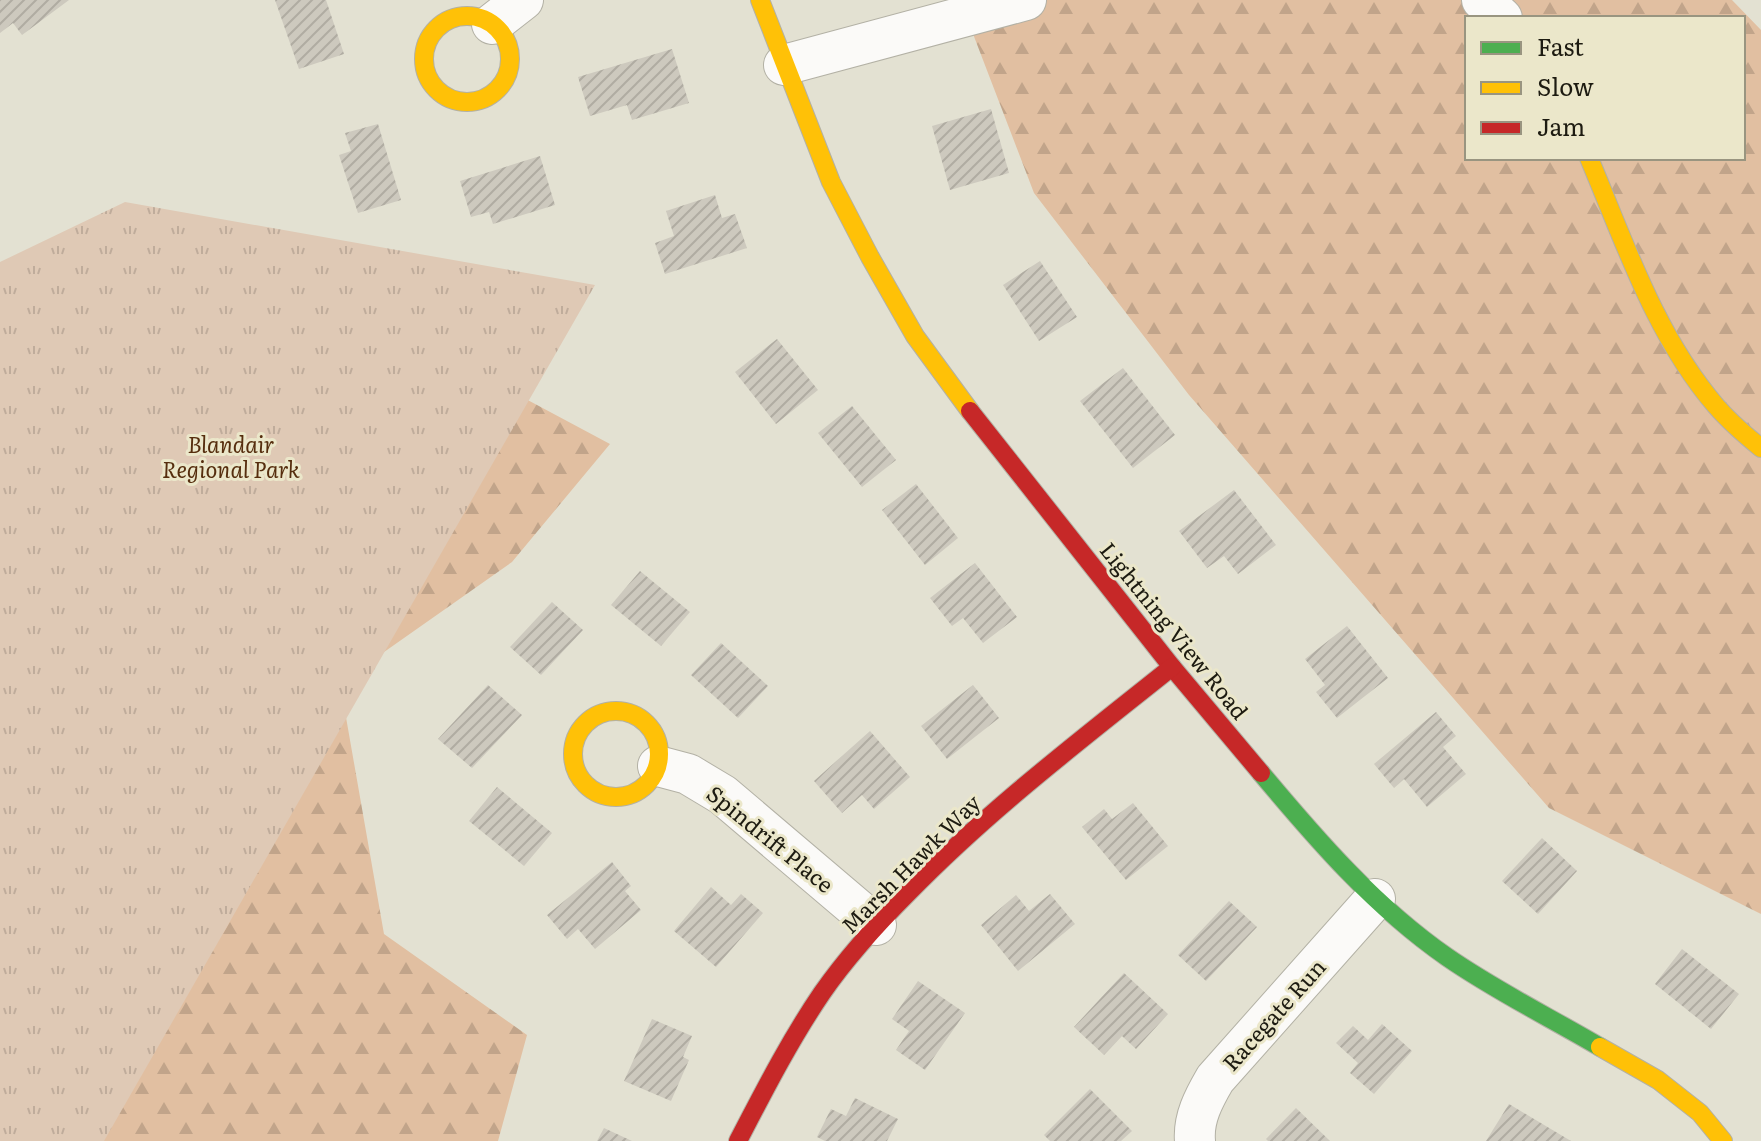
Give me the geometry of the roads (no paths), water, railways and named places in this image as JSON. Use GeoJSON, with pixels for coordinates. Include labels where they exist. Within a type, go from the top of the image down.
{"type":"FeatureCollection","features":[{"type":"Feature","properties":{"kind":"street","name":"Lightning View Road"},"geometry":{"type":"LineString","coordinates":[[760,0],[831,182],[915,336],[966,406],[1172,667],[1316,839],[1375,899],[1445,956],[1508,997],[1658,1080],[1700,1113],[1723,1141]]}},
{"type":"Feature","properties":{"kind":"street"},"geometry":{"type":"LineString","coordinates":[[784,65],[1026,0]]}},
{"type":"Feature","properties":{"kind":"street"},"geometry":{"type":"LineString","coordinates":[[1482,0],[1500,16]]}},
{"type":"Feature","properties":{"kind":"street"},"geometry":{"type":"LineString","coordinates":[[508,12],[502,33],[510,59],[501,85],[491,95],[465,102],[451,99],[438,91],[429,80],[424,66],[424,52],[438,26],[464,15],[479,17],[508,12]]}},
{"type":"Feature","properties":{"kind":"street"},"geometry":{"type":"LineString","coordinates":[[1590,160],[1652,304],[1683,361],[1709,398],[1761,448]]}},
{"type":"Feature","properties":{"kind":"street","name":"Marsh Hawk Way"},"geometry":{"type":"LineString","coordinates":[[738,1141],[781,1059],[823,992],[876,925],[943,857],[1022,788],[1172,667]]}},
{"type":"Feature","properties":{"kind":"street"},"geometry":{"type":"LineString","coordinates":[[626,712],[639,717],[656,738],[658,766],[641,789],[628,796],[599,794],[586,785],[578,774],[573,760],[573,745],[587,722],[599,714],[626,712]]}},
{"type":"Feature","properties":{"kind":"street","name":"Spindrift Place"},"geometry":{"type":"LineString","coordinates":[[658,766],[688,774],[723,795],[876,925]]}},
{"type":"Feature","properties":{"kind":"street","name":"Racegate Run"},"geometry":{"type":"LineString","coordinates":[[1195,1141],[1200,1105],[1215,1079],[1375,899]]}},
{"type":"Feature","properties":{"kind":"park label","name":"Blandair Regional Park"},"geometry":{"type":"Point","coordinates":[231,456]}}]}
